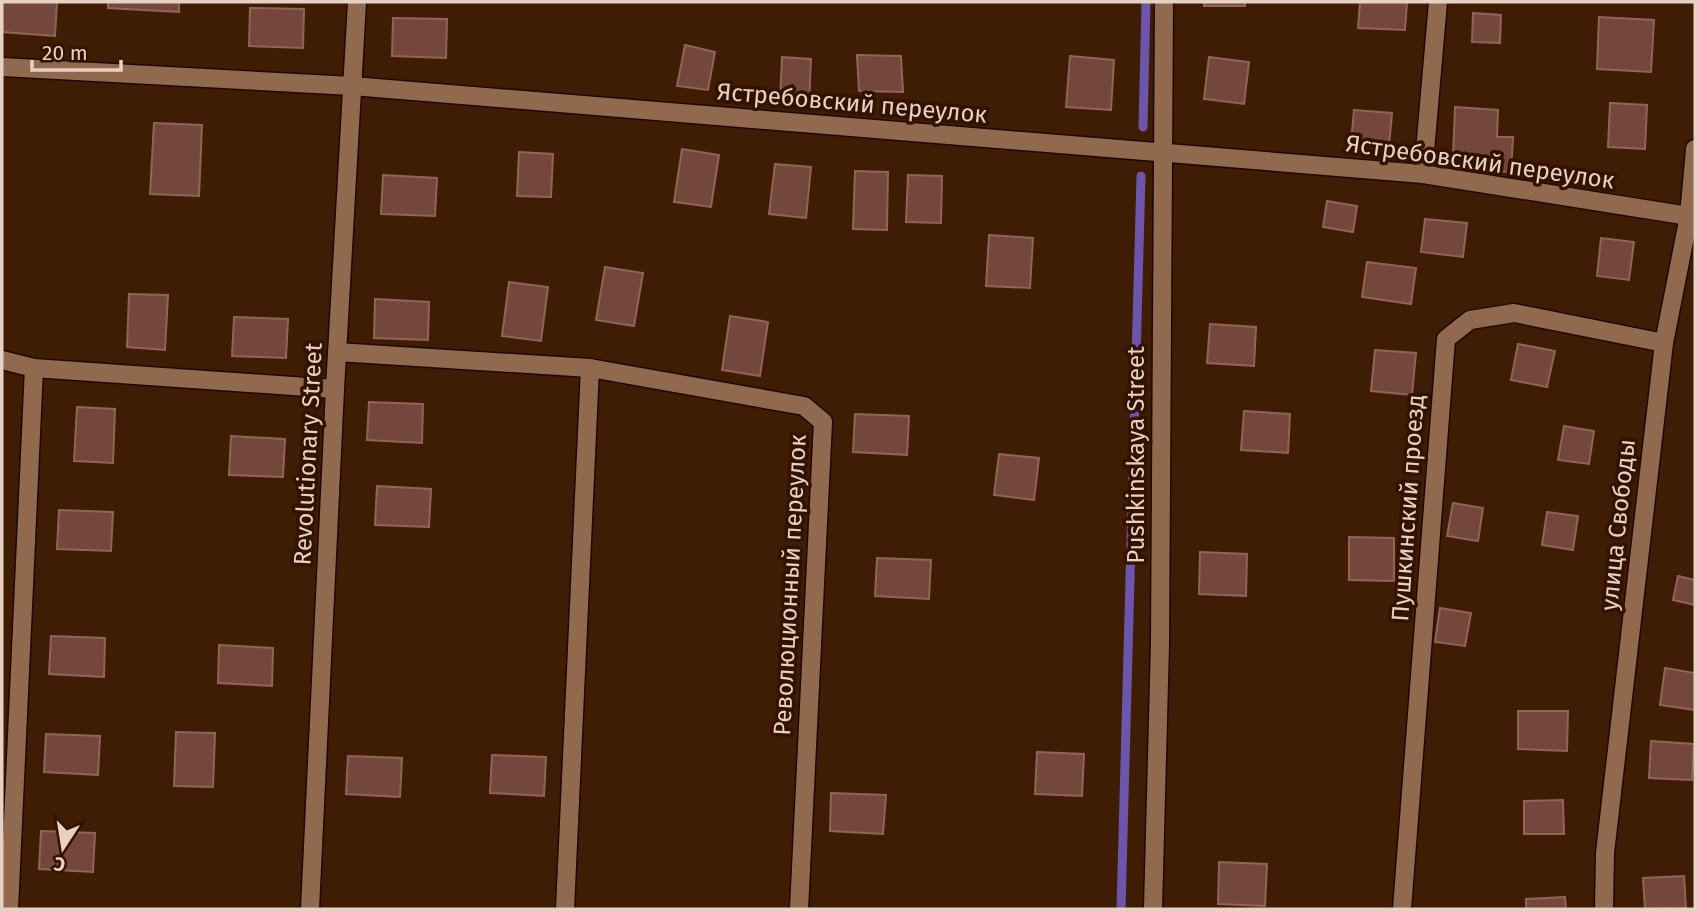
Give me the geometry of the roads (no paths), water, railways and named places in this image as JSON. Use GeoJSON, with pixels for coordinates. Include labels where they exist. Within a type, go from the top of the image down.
{"type":"FeatureCollection","features":[{"type":"Feature","properties":{"kind":"street","name":"Revolutionary Street"},"geometry":{"type":"LineString","coordinates":[[310,909],[357,2]]}},
{"type":"Feature","properties":{"kind":"street","name":"Pushkinskaya Street"},"geometry":{"type":"LineString","coordinates":[[1153,909],[1160,644],[1164,2]]}},
{"type":"Feature","properties":{"kind":"street"},"geometry":{"type":"LineString","coordinates":[[1423,174],[1437,2]]}},
{"type":"Feature","properties":{"kind":"street","name":"Ястребовский переулок"},"geometry":{"type":"LineString","coordinates":[[2,66],[352,86],[1423,174],[1692,217]]}},
{"type":"Feature","properties":{"kind":"street","name":"улица Свободы"},"geometry":{"type":"LineString","coordinates":[[1604,909],[1605,853],[1664,343],[1692,217],[1695,149]]}},
{"type":"Feature","properties":{"kind":"street","name":"Пушкинский проезд"},"geometry":{"type":"LineString","coordinates":[[1402,909],[1446,339],[1470,320],[1514,313],[1664,343]]}},
{"type":"Feature","properties":{"kind":"street","name":"Революционный переулок"},"geometry":{"type":"LineString","coordinates":[[337,352],[590,368],[804,406],[823,422],[799,909]]}},
{"type":"Feature","properties":{"kind":"street"},"geometry":{"type":"LineString","coordinates":[[2,360],[34,368],[335,389]]}},
{"type":"Feature","properties":{"kind":"street"},"geometry":{"type":"LineString","coordinates":[[9,909],[34,368]]}},
{"type":"Feature","properties":{"kind":"street"},"geometry":{"type":"LineString","coordinates":[[565,909],[590,368]]}},
{"type":"Feature","properties":{"kind":"waterway"},"geometry":{"type":"LineString","coordinates":[[1143,127],[1146,2]]}},
{"type":"Feature","properties":{"kind":"waterway"},"geometry":{"type":"LineString","coordinates":[[1121,909],[1141,176]]}}]}
